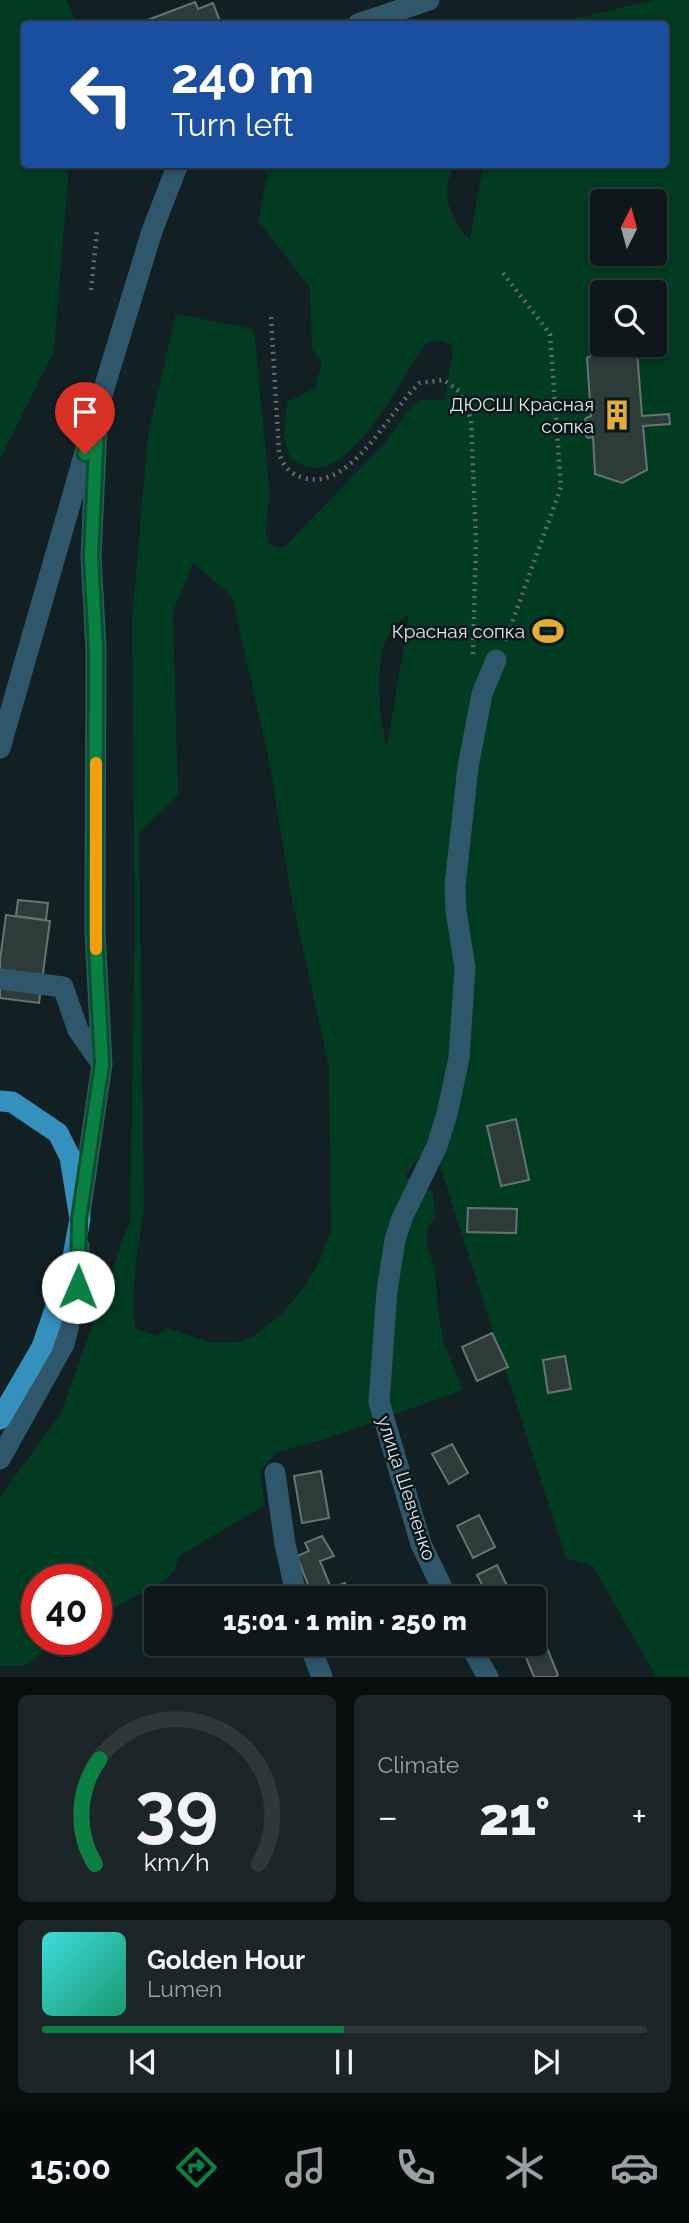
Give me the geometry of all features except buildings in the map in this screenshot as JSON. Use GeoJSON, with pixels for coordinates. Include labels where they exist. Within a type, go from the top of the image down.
{"type":"FeatureCollection","features":[{"type":"Feature","properties":{"kind":"main road"},"geometry":{"type":"LineString","coordinates":[[0,1101],[12,1102],[58,1133],[70,1157],[79,1219],[73,1257],[42,1347],[0,1419]]}},
{"type":"Feature","properties":{"kind":"street"},"geometry":{"type":"LineString","coordinates":[[367,21],[429,0]]}},
{"type":"Feature","properties":{"kind":"street"},"geometry":{"type":"LineString","coordinates":[[0,748],[98,406],[152,231],[176,168]]}},
{"type":"Feature","properties":{"kind":"street"},"geometry":{"type":"LineString","coordinates":[[0,1459],[64,1344],[78,1287],[79,1219],[102,1064],[95,932],[96,649],[91,556],[98,406]]}},
{"type":"Feature","properties":{"kind":"street","name":"улица Шевченко"},"geometry":{"type":"LineString","coordinates":[[441,1586],[421,1544],[379,1402],[387,1292],[398,1230],[437,1146],[459,1058],[465,968],[456,911],[457,873],[470,755],[482,694],[496,660]]}},
{"type":"Feature","properties":{"kind":"street"},"geometry":{"type":"LineString","coordinates":[[0,979],[63,987],[78,1030],[102,1064]]}},
{"type":"Feature","properties":{"kind":"street"},"geometry":{"type":"LineString","coordinates":[[275,1473],[285,1544],[294,1586]]}},
{"type":"Feature","properties":{"kind":"street"},"geometry":{"type":"LineString","coordinates":[[314,1656],[322,1677]]}},
{"type":"Feature","properties":{"kind":"street"},"geometry":{"type":"LineString","coordinates":[[476,1656],[488,1677]]}},
{"type":"Feature","properties":{"kind":"path"},"geometry":{"type":"LineString","coordinates":[[91,290],[97,231]]}},
{"type":"Feature","properties":{"kind":"path"},"geometry":{"type":"LineString","coordinates":[[271,317],[280,455],[286,468],[297,476],[324,479],[345,468],[420,383],[444,380],[459,391],[471,419],[475,489],[473,653],[476,661],[482,663],[496,660],[561,487],[550,334],[503,273]]}},
{"type":"Feature","properties":{"kind":"green space"},"geometry":{"type":"Polygon","coordinates":[[[0,0],[67,0],[75,21],[21,21],[21,168],[69,168],[54,351],[0,459],[0,0]]]}},
{"type":"Feature","properties":{"kind":"green space"},"geometry":{"type":"Polygon","coordinates":[[[655,0],[689,0],[689,1677],[656,1677],[593,1566],[566,1558],[432,1141],[406,1174],[411,1182],[433,1192],[435,1218],[428,1228],[427,1245],[435,1269],[443,1340],[463,1390],[328,1438],[277,1452],[260,1471],[265,1505],[179,1556],[175,1571],[160,1583],[144,1586],[144,1592],[112,1609],[112,1564],[21,1564],[21,1655],[39,1655],[24,1666],[0,1666],[0,1497],[61,1413],[130,1220],[135,924],[132,621],[148,435],[176,314],[254,329],[270,497],[265,530],[269,544],[277,548],[284,547],[384,444],[408,411],[421,400],[445,400],[453,346],[439,340],[426,343],[368,431],[349,451],[330,464],[310,467],[290,457],[284,437],[287,402],[315,388],[322,361],[312,349],[310,288],[258,220],[267,177],[266,168],[454,168],[447,195],[452,214],[470,240],[482,168],[669,168],[669,21],[565,21],[655,0]],[[193,563],[173,611],[178,795],[139,832],[144,1210],[134,1284],[135,1328],[157,1336],[166,1328],[213,1343],[239,1342],[252,1337],[282,1314],[316,1269],[331,1230],[329,1067],[291,895],[270,765],[232,596],[193,563]],[[409,615],[396,624],[387,638],[381,656],[379,696],[387,749],[409,615]]]}},
{"type":"Feature","properties":{"kind":"slow traffic"},"geometry":{"type":"LineString","coordinates":[[96,763],[96,949]]}},
{"type":"Feature","properties":{"kind":"place","name":"ДЮСШ Красная сопка"},"geometry":{"type":"Point","coordinates":[617,415]}},
{"type":"Feature","properties":{"kind":"place","name":"Красная сопка"},"geometry":{"type":"Point","coordinates":[548,631]}},
{"type":"Feature","properties":{"kind":"route"},"geometry":{"type":"LineString","coordinates":[[78,1287],[79,1219],[102,1064],[95,932],[96,649],[91,556],[92,486],[98,406],[85,454]]}}]}
